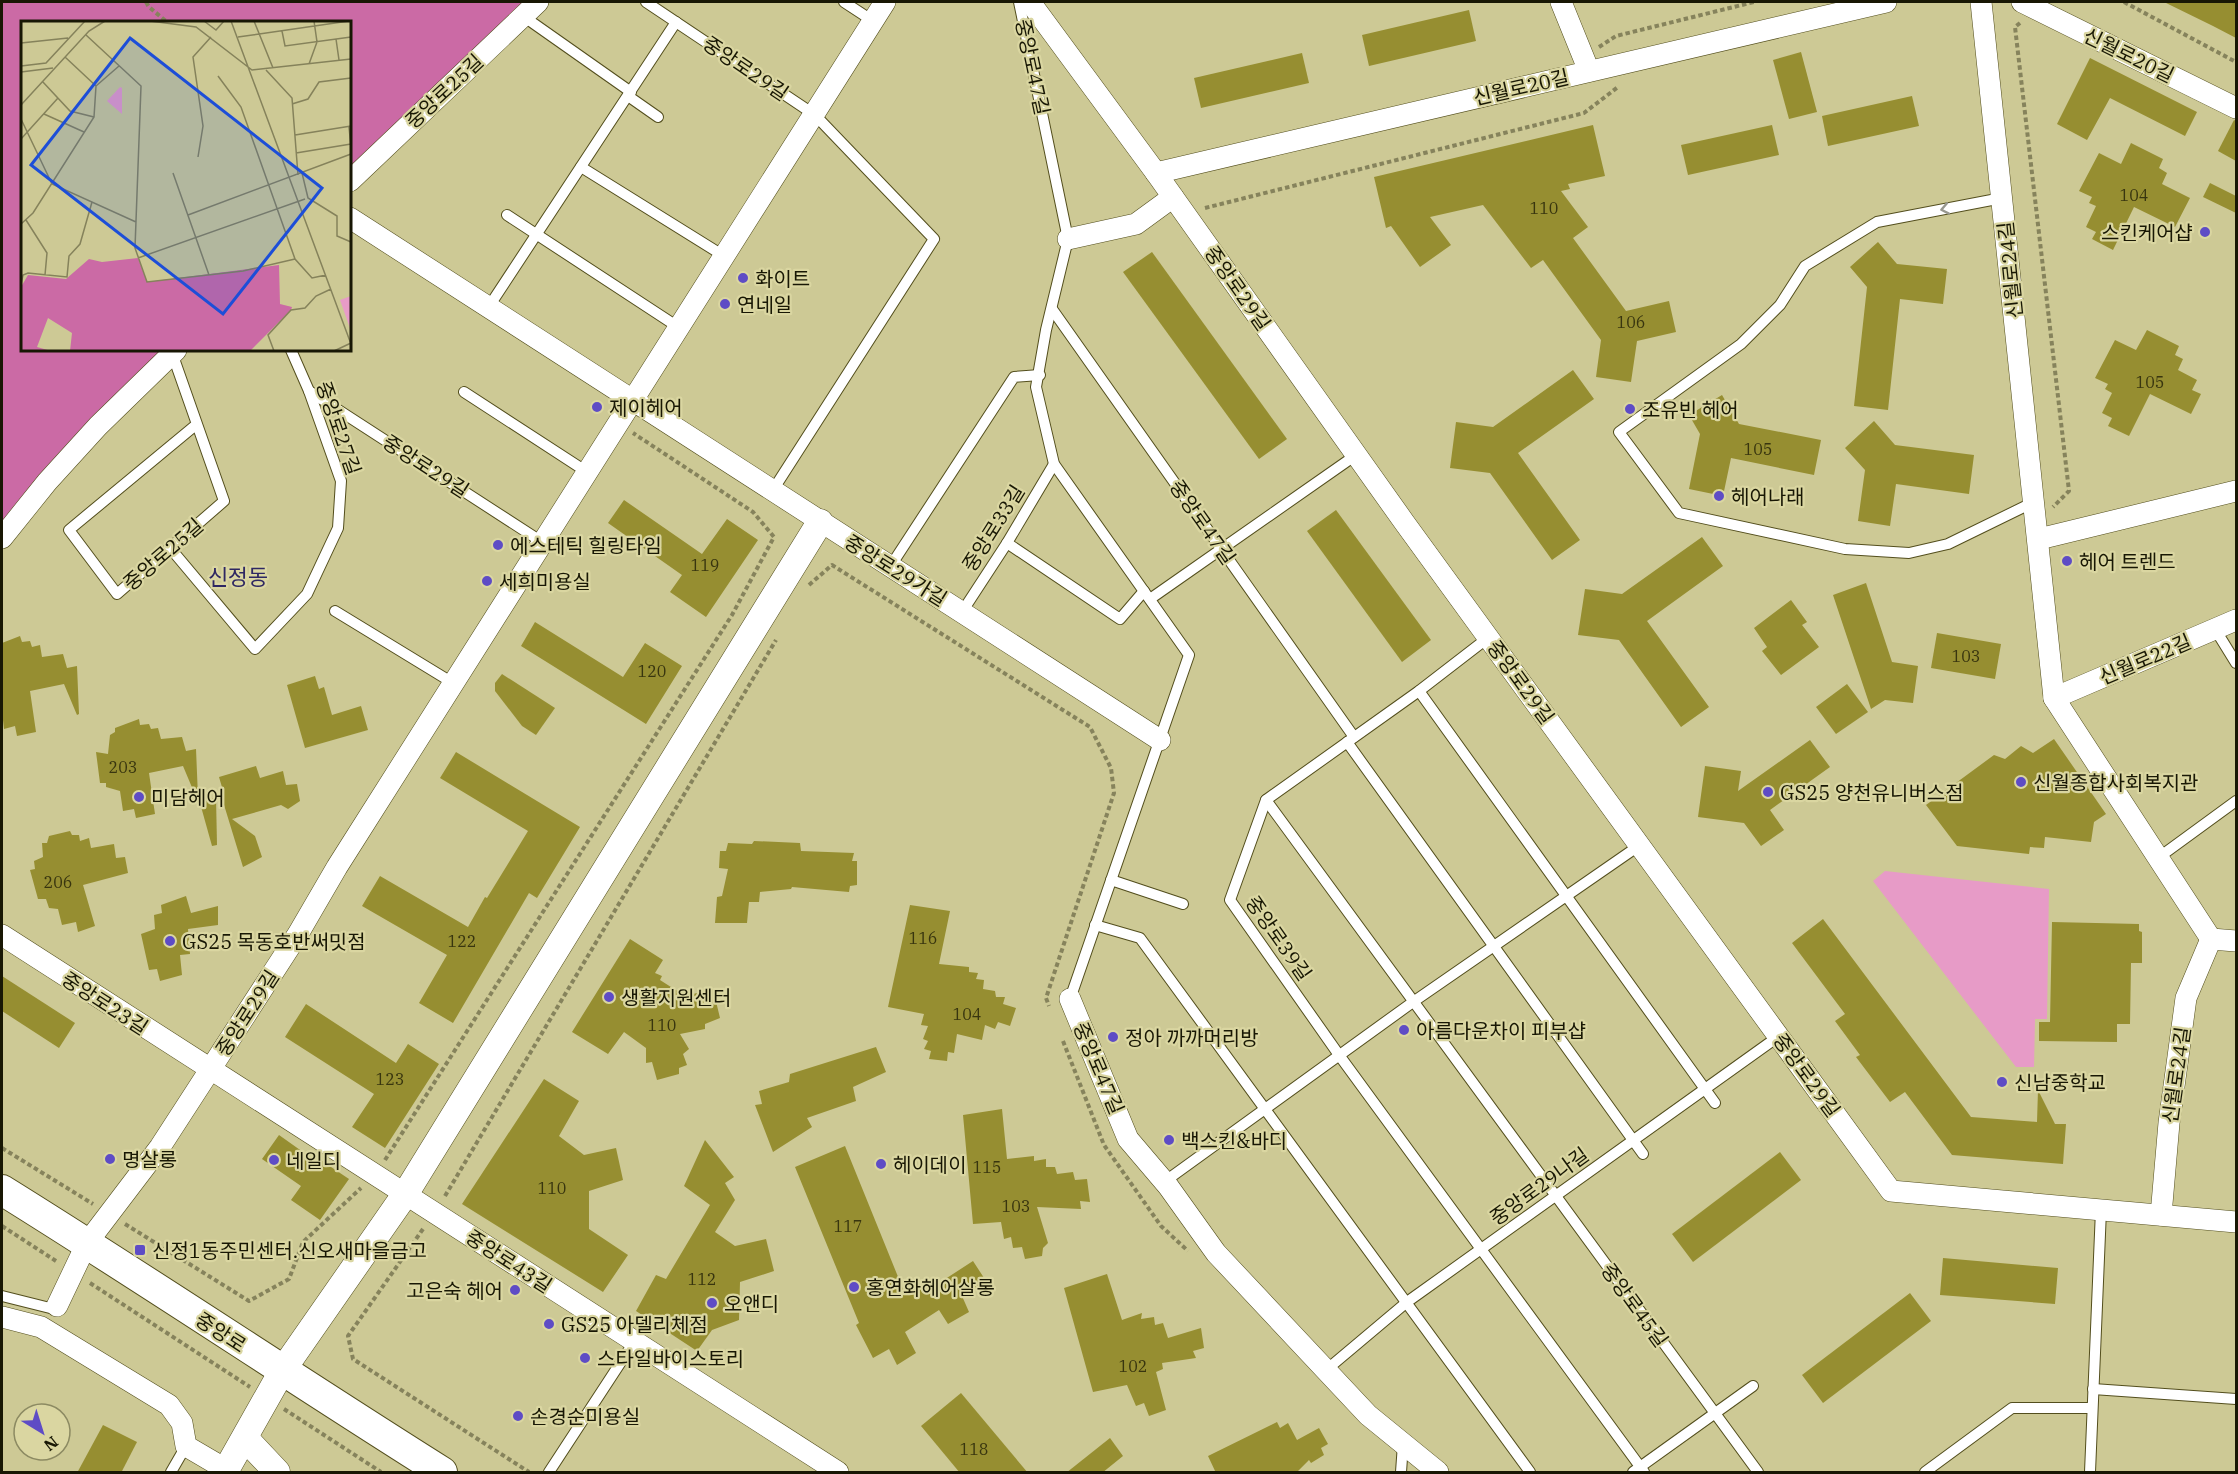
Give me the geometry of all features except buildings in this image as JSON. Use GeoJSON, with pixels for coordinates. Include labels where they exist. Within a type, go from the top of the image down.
{"type":"FeatureCollection","features":[{"type":"Feature","properties":{"kind":"main road","name":"중앙로"},"geometry":{"type":"LineString","coordinates":[[2,1190],[441,1473]]}},
{"type":"Feature","properties":{"kind":"street","name":"중앙로29길"},"geometry":{"type":"LineString","coordinates":[[56,1308],[87,1243],[159,1147],[298,934],[337,867],[885,2]]}},
{"type":"Feature","properties":{"kind":"street","name":"중앙로29길"},"geometry":{"type":"LineString","coordinates":[[1030,2],[1156,173],[1356,455],[1892,1191],[2236,1222]]}},
{"type":"Feature","properties":{"kind":"street"},"geometry":{"type":"LineString","coordinates":[[1560,2],[1589,71]]}},
{"type":"Feature","properties":{"kind":"street","name":"신월로20길"},"geometry":{"type":"LineString","coordinates":[[1156,173],[1886,2]]}},
{"type":"Feature","properties":{"kind":"street","name":"신월로24길"},"geometry":{"type":"LineString","coordinates":[[1981,2],[2054,698],[2211,939],[2187,998],[2169,1122],[2161,1215]]}},
{"type":"Feature","properties":{"kind":"street","name":"중앙로25길"},"geometry":{"type":"LineString","coordinates":[[351,179],[531,9]]}},
{"type":"Feature","properties":{"kind":"street","name":"신월로20길"},"geometry":{"type":"LineString","coordinates":[[2025,10],[2236,108]]}},
{"type":"Feature","properties":{"kind":"street"},"geometry":{"type":"LineString","coordinates":[[1068,239],[1136,224],[1178,205]]}},
{"type":"Feature","properties":{"kind":"street"},"geometry":{"type":"LineString","coordinates":[[351,219],[631,401]]}},
{"type":"Feature","properties":{"kind":"street"},"geometry":{"type":"LineString","coordinates":[[2,538],[98,426],[174,351]]}},
{"type":"Feature","properties":{"kind":"street","name":"중앙로29가길"},"geometry":{"type":"LineString","coordinates":[[631,401],[1160,740]]}},
{"type":"Feature","properties":{"kind":"street"},"geometry":{"type":"LineString","coordinates":[[2037,521],[2236,491]]}},
{"type":"Feature","properties":{"kind":"street"},"geometry":{"type":"LineString","coordinates":[[2,1317],[41,1327],[169,1405],[182,1423],[186,1446],[226,1471],[282,1371],[406,1193],[820,522]]}},
{"type":"Feature","properties":{"kind":"street","name":"신월로22길"},"geometry":{"type":"LineString","coordinates":[[2054,698],[2236,620]]}},
{"type":"Feature","properties":{"kind":"street","name":"중앙로23길"},"geometry":{"type":"LineString","coordinates":[[2,935],[209,1071]]}},
{"type":"Feature","properties":{"kind":"street"},"geometry":{"type":"LineString","coordinates":[[2211,939],[2236,941]]}},
{"type":"Feature","properties":{"kind":"street","name":"중앙로47길"},"geometry":{"type":"LineString","coordinates":[[1070,999],[1128,1139],[1164,1182],[1216,1253],[1368,1415],[1403,1443]]}},
{"type":"Feature","properties":{"kind":"street","name":"중앙로43길"},"geometry":{"type":"LineString","coordinates":[[209,1071],[406,1193],[838,1473]]}},
{"type":"Feature","properties":{"kind":"street"},"geometry":{"type":"LineString","coordinates":[[245,1438],[277,1473]]}},
{"type":"Feature","properties":{"kind":"street"},"geometry":{"type":"LineString","coordinates":[[1403,1443],[1438,1473]]}},
{"type":"Feature","properties":{"kind":"lane","name":"중앙로29길"},"geometry":{"type":"LineString","coordinates":[[646,2],[815,115],[934,239],[773,490]]}},
{"type":"Feature","properties":{"kind":"lane"},"geometry":{"type":"LineString","coordinates":[[844,2],[873,21]]}},
{"type":"Feature","properties":{"kind":"lane","name":"중앙로47길"},"geometry":{"type":"LineString","coordinates":[[1019,2],[1068,239],[1046,330],[1040,375],[1036,387],[1054,464],[1189,655],[1070,999]]}},
{"type":"Feature","properties":{"kind":"lane"},"geometry":{"type":"LineString","coordinates":[[531,9],[658,117]]}},
{"type":"Feature","properties":{"kind":"lane"},"geometry":{"type":"LineString","coordinates":[[488,308],[676,22]]}},
{"type":"Feature","properties":{"kind":"lane"},"geometry":{"type":"LineString","coordinates":[[581,167],[724,256]]}},
{"type":"Feature","properties":{"kind":"lane"},"geometry":{"type":"LineString","coordinates":[[2002,198],[1877,222],[1805,267],[1780,305],[1741,344],[1619,432],[1679,513],[1845,549],[1909,553],[2037,521]]}},
{"type":"Feature","properties":{"kind":"lane"},"geometry":{"type":"LineString","coordinates":[[507,215],[678,327]]}},
{"type":"Feature","properties":{"kind":"lane","name":"중앙로47길"},"geometry":{"type":"LineString","coordinates":[[1052,309],[1222,549],[1351,740]]}},
{"type":"Feature","properties":{"kind":"lane","name":"중앙로25길"},"geometry":{"type":"LineString","coordinates":[[174,351],[196,424],[224,501],[117,594],[69,530],[196,424]]}},
{"type":"Feature","properties":{"kind":"lane","name":"중앙로27길"},"geometry":{"type":"LineString","coordinates":[[171,549],[255,649],[307,594],[338,528],[341,481],[309,391],[291,351]]}},
{"type":"Feature","properties":{"kind":"lane"},"geometry":{"type":"LineString","coordinates":[[890,567],[1014,377],[1040,375]]}},
{"type":"Feature","properties":{"kind":"lane","name":"중앙로29길"},"geometry":{"type":"LineString","coordinates":[[309,391],[542,542]]}},
{"type":"Feature","properties":{"kind":"lane"},"geometry":{"type":"LineString","coordinates":[[464,392],[586,472]]}},
{"type":"Feature","properties":{"kind":"lane"},"geometry":{"type":"LineString","coordinates":[[1007,543],[1120,619],[1147,595],[1222,549],[1356,455]]}},
{"type":"Feature","properties":{"kind":"lane","name":"중앙로33길"},"geometry":{"type":"LineString","coordinates":[[962,612],[1054,464]]}},
{"type":"Feature","properties":{"kind":"lane"},"geometry":{"type":"LineString","coordinates":[[335,611],[453,684]]}},
{"type":"Feature","properties":{"kind":"lane"},"geometry":{"type":"LineString","coordinates":[[2215,629],[2236,663]]}},
{"type":"Feature","properties":{"kind":"lane"},"geometry":{"type":"LineString","coordinates":[[1489,637],[1419,691],[1266,800],[1556,1197]]}},
{"type":"Feature","properties":{"kind":"lane"},"geometry":{"type":"LineString","coordinates":[[1419,691],[1715,1103]]}},
{"type":"Feature","properties":{"kind":"lane"},"geometry":{"type":"LineString","coordinates":[[1351,740],[1494,946],[1643,1154]]}},
{"type":"Feature","properties":{"kind":"lane","name":"중앙로39길"},"geometry":{"type":"LineString","coordinates":[[1266,800],[1230,900],[1339,1055],[1482,1250]]}},
{"type":"Feature","properties":{"kind":"lane"},"geometry":{"type":"LineString","coordinates":[[2158,858],[2236,801]]}},
{"type":"Feature","properties":{"kind":"lane"},"geometry":{"type":"LineString","coordinates":[[1164,1182],[1413,1002],[1640,845]]}},
{"type":"Feature","properties":{"kind":"lane"},"geometry":{"type":"LineString","coordinates":[[1111,880],[1183,904]]}},
{"type":"Feature","properties":{"kind":"lane"},"geometry":{"type":"LineString","coordinates":[[1095,925],[1140,938],[1530,1473]]}},
{"type":"Feature","properties":{"kind":"lane","name":"중앙로29나길"},"geometry":{"type":"LineString","coordinates":[[1325,1371],[1407,1302],[1779,1036]]}},
{"type":"Feature","properties":{"kind":"lane","name":"중앙로45길"},"geometry":{"type":"LineString","coordinates":[[1556,1197],[1758,1473]]}},
{"type":"Feature","properties":{"kind":"lane"},"geometry":{"type":"LineString","coordinates":[[2090,1473],[2101,1210]]}},
{"type":"Feature","properties":{"kind":"lane"},"geometry":{"type":"LineString","coordinates":[[1482,1250],[1639,1471],[1753,1386]]}},
{"type":"Feature","properties":{"kind":"lane"},"geometry":{"type":"LineString","coordinates":[[2,1296],[56,1308]]}},
{"type":"Feature","properties":{"kind":"lane"},"geometry":{"type":"LineString","coordinates":[[549,1473],[634,1342]]}},
{"type":"Feature","properties":{"kind":"lane"},"geometry":{"type":"LineString","coordinates":[[2093,1389],[2236,1399]]}},
{"type":"Feature","properties":{"kind":"lane"},"geometry":{"type":"LineString","coordinates":[[1925,1473],[2012,1408],[2092,1408]]}},
{"type":"Feature","properties":{"kind":"lane"},"geometry":{"type":"LineString","coordinates":[[1401,1473],[1403,1443]]}},
{"type":"Feature","properties":{"kind":"lane"},"geometry":{"type":"LineString","coordinates":[[171,1473],[186,1446]]}},
{"type":"Feature","properties":{"kind":"path"},"geometry":{"type":"LineString","coordinates":[[146,2],[166,21]]}},
{"type":"Feature","properties":{"kind":"path"},"geometry":{"type":"LineString","coordinates":[[2124,2],[2236,62]]}},
{"type":"Feature","properties":{"kind":"path"},"geometry":{"type":"LineString","coordinates":[[2025,10],[2015,27],[2069,491],[2037,521]]}},
{"type":"Feature","properties":{"kind":"path"},"geometry":{"type":"LineString","coordinates":[[1178,205],[1584,113],[1620,85]]}},
{"type":"Feature","properties":{"kind":"path"},"geometry":{"type":"LineString","coordinates":[[2,1148],[249,1300],[289,1279],[303,1242],[376,1174],[732,615],[774,537],[753,512],[617,423]]}},
{"type":"Feature","properties":{"kind":"path"},"geometry":{"type":"LineString","coordinates":[[803,595],[809,584],[832,565],[1090,727],[1111,768],[1114,793],[1046,998],[1050,1008]]}},
{"type":"Feature","properties":{"kind":"path"},"geometry":{"type":"LineString","coordinates":[[529,1473],[354,1359],[348,1336],[435,1212],[779,635]]}},
{"type":"Feature","properties":{"kind":"path"},"geometry":{"type":"LineString","coordinates":[[1063,1040],[1104,1145],[1161,1226],[1196,1259]]}},
{"type":"Feature","properties":{"kind":"path"},"geometry":{"type":"LineString","coordinates":[[2,1226],[381,1473]]}},
{"type":"Feature","properties":{"kind":"shaded area"},"geometry":{"type":"Polygon","coordinates":[[[2,2],[538,2],[351,180],[351,21],[21,21],[21,351],[175,351],[2,538],[2,2]]]}},
{"type":"Feature","properties":{"kind":"shaded area"},"geometry":{"type":"Polygon","coordinates":[[[1885,871],[2049,889],[2047,1019],[2035,1019],[2034,1067],[2016,1067],[1873,881],[1885,871]]]}},
{"type":"Feature","properties":{"kind":"place","name":"스킨케어샵"},"geometry":{"type":"Point","coordinates":[2205,232]}},
{"type":"Feature","properties":{"kind":"place","name":"화이트"},"geometry":{"type":"Point","coordinates":[743,278]}},
{"type":"Feature","properties":{"kind":"place","name":"연네일"},"geometry":{"type":"Point","coordinates":[725,304]}},
{"type":"Feature","properties":{"kind":"place","name":"제이헤어"},"geometry":{"type":"Point","coordinates":[597,407]}},
{"type":"Feature","properties":{"kind":"place","name":"조유빈 헤어"},"geometry":{"type":"Point","coordinates":[1630,409]}},
{"type":"Feature","properties":{"kind":"place","name":"헤어나래"},"geometry":{"type":"Point","coordinates":[1719,496]}},
{"type":"Feature","properties":{"kind":"place","name":"에스테틱 힐링타임"},"geometry":{"type":"Point","coordinates":[498,545]}},
{"type":"Feature","properties":{"kind":"place","name":"헤어 트렌드"},"geometry":{"type":"Point","coordinates":[2067,561]}},
{"type":"Feature","properties":{"kind":"place","name":"세희미용실"},"geometry":{"type":"Point","coordinates":[487,581]}},
{"type":"Feature","properties":{"kind":"place","name":"신월종합사회복지관"},"geometry":{"type":"Point","coordinates":[2021,782]}},
{"type":"Feature","properties":{"kind":"place","name":"GS25 양천유니버스점"},"geometry":{"type":"Point","coordinates":[1768,792]}},
{"type":"Feature","properties":{"kind":"place","name":"미담헤어"},"geometry":{"type":"Point","coordinates":[139,797]}},
{"type":"Feature","properties":{"kind":"place","name":"GS25 목동호반써밋점"},"geometry":{"type":"Point","coordinates":[170,941]}},
{"type":"Feature","properties":{"kind":"place","name":"생활지원센터"},"geometry":{"type":"Point","coordinates":[609,997]}},
{"type":"Feature","properties":{"kind":"place","name":"아름다운차이 피부샵"},"geometry":{"type":"Point","coordinates":[1404,1030]}},
{"type":"Feature","properties":{"kind":"place","name":"정아 까까머리방"},"geometry":{"type":"Point","coordinates":[1113,1037]}},
{"type":"Feature","properties":{"kind":"place","name":"신남중학교"},"geometry":{"type":"Point","coordinates":[2002,1082]}},
{"type":"Feature","properties":{"kind":"place","name":"백스킨&바디"},"geometry":{"type":"Point","coordinates":[1169,1140]}},
{"type":"Feature","properties":{"kind":"place","name":"명살롱"},"geometry":{"type":"Point","coordinates":[110,1159]}},
{"type":"Feature","properties":{"kind":"place","name":"네일디"},"geometry":{"type":"Point","coordinates":[274,1160]}},
{"type":"Feature","properties":{"kind":"place","name":"헤이데이"},"geometry":{"type":"Point","coordinates":[881,1164]}},
{"type":"Feature","properties":{"kind":"place","name":"신정1동주민센터.신오새마을금고"},"geometry":{"type":"Point","coordinates":[140,1250]}},
{"type":"Feature","properties":{"kind":"place","name":"홍연화헤어살롱"},"geometry":{"type":"Point","coordinates":[854,1287]}},
{"type":"Feature","properties":{"kind":"place","name":"고은숙 헤어"},"geometry":{"type":"Point","coordinates":[515,1290]}},
{"type":"Feature","properties":{"kind":"place","name":"오앤디"},"geometry":{"type":"Point","coordinates":[712,1303]}},
{"type":"Feature","properties":{"kind":"place","name":"GS25 아델리체점"},"geometry":{"type":"Point","coordinates":[549,1324]}},
{"type":"Feature","properties":{"kind":"place","name":"스타일바이스토리"},"geometry":{"type":"Point","coordinates":[585,1358]}},
{"type":"Feature","properties":{"kind":"place","name":"손경순미용실"},"geometry":{"type":"Point","coordinates":[518,1416]}},
{"type":"Feature","properties":{"kind":"district","name":"신정동"},"geometry":{"type":"Point","coordinates":[238,576]}}]}
